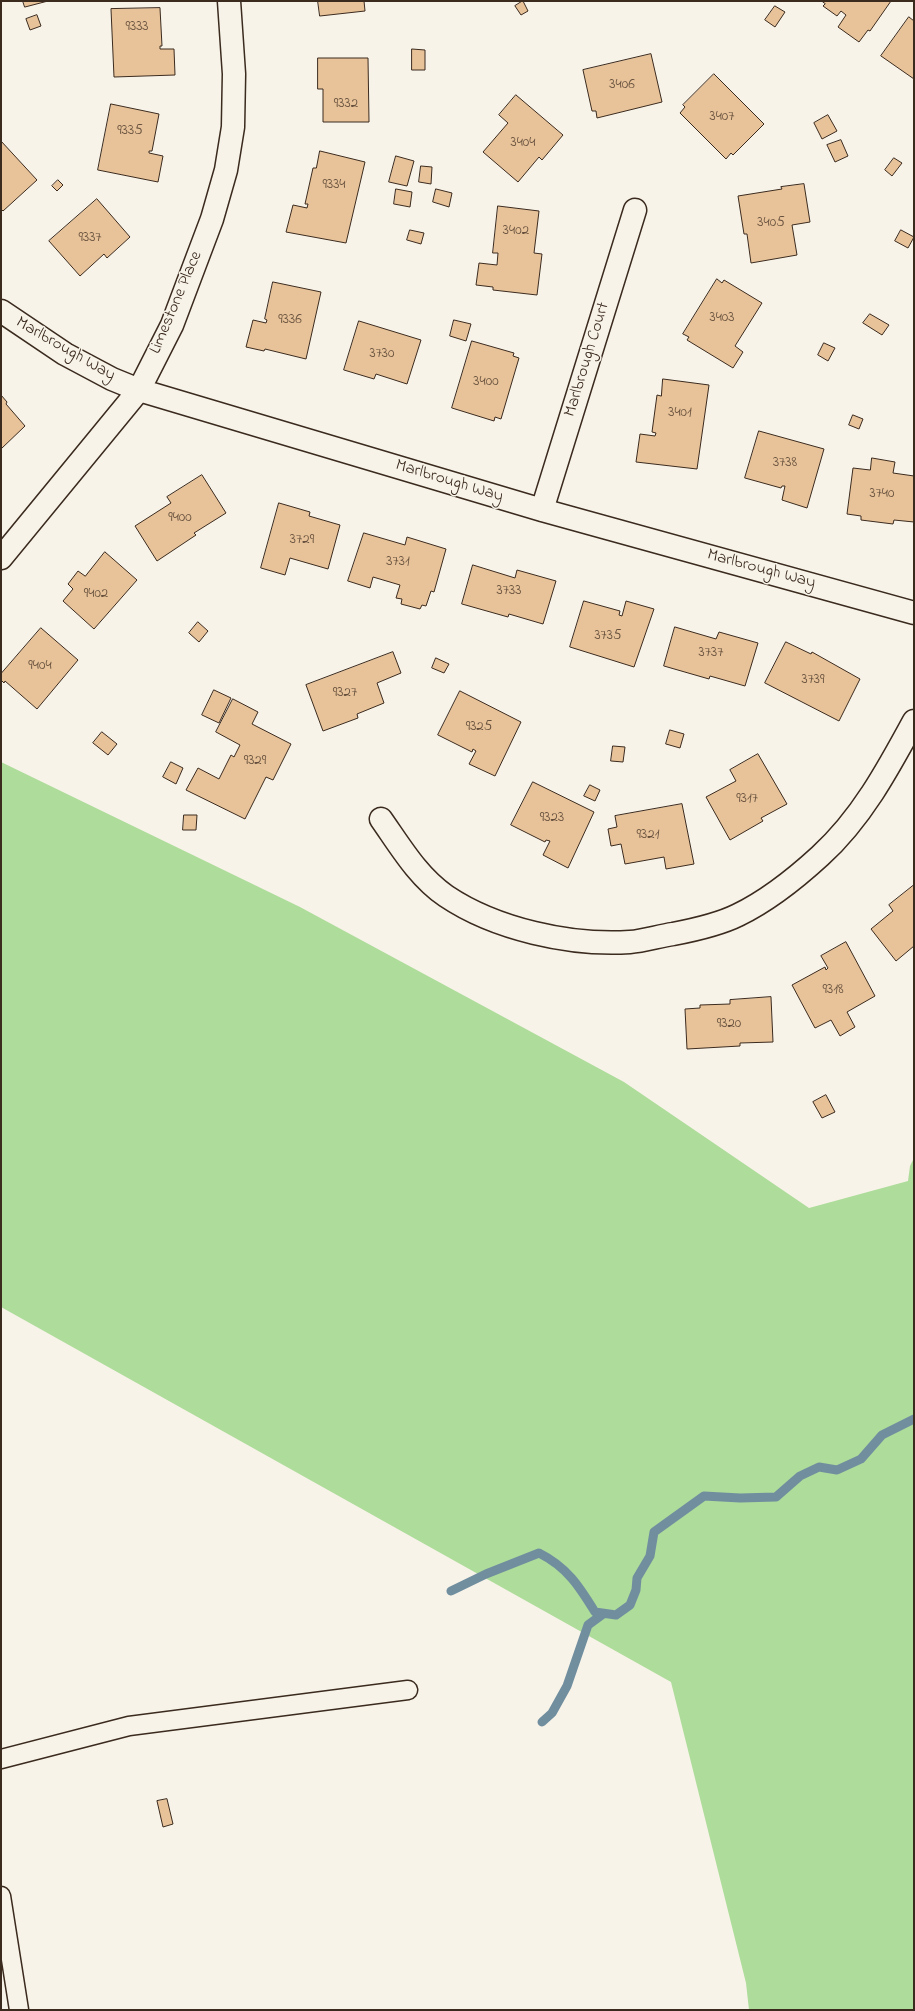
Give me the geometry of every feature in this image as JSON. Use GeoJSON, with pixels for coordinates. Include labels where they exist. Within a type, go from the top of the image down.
{"type":"FeatureCollection","features":[{"type":"Feature","properties":{"kind":"street","name":"Limestone Place"},"geometry":{"type":"LineString","coordinates":[[1,558],[139,390],[172,325],[212,219],[226,170],[233,127],[234,97],[232,33],[229,1]]}},
{"type":"Feature","properties":{"kind":"street","name":"Marlbrough Court"},"geometry":{"type":"LineString","coordinates":[[542,510],[635,210]]}},
{"type":"Feature","properties":{"kind":"street","name":"Marlbrough Way"},"geometry":{"type":"LineString","coordinates":[[1,311],[65,354],[112,379],[139,390],[542,510],[914,613]]}},
{"type":"Feature","properties":{"kind":"street"},"geometry":{"type":"LineString","coordinates":[[381,819],[419,873],[446,896],[498,924],[545,935],[584,941],[630,942],[692,930],[737,916],[764,900],[820,856],[863,806],[882,780],[914,721]]}},
{"type":"Feature","properties":{"kind":"lane"},"geometry":{"type":"LineString","coordinates":[[1,1759],[129,1726],[408,1690]]}},
{"type":"Feature","properties":{"kind":"lane"},"geometry":{"type":"LineString","coordinates":[[1,1896],[19,2010]]}},
{"type":"Feature","properties":{"kind":"green space"},"geometry":{"type":"Polygon","coordinates":[[[1,762],[300,907],[624,1082],[809,1208],[908,1181],[910,1166],[914,1158],[914,2010],[749,2010],[746,1983],[671,1682],[1,1307],[1,762]]]}},
{"type":"Feature","properties":{"kind":"building"},"geometry":{"type":"Polygon","coordinates":[[[23,1],[48,1],[25,7],[23,1]]]}},
{"type":"Feature","properties":{"kind":"building"},"geometry":{"type":"Polygon","coordinates":[[[318,1],[364,1],[365,11],[320,16],[318,1]]]}},
{"type":"Feature","properties":{"kind":"building"},"geometry":{"type":"Polygon","coordinates":[[[523,1],[528,11],[521,15],[515,6],[523,1]]]}},
{"type":"Feature","properties":{"kind":"building"},"geometry":{"type":"Polygon","coordinates":[[[822,1],[891,1],[870,31],[868,30],[859,42],[838,27],[846,15],[841,11],[837,16],[823,6],[825,4],[822,1]]]}},
{"type":"Feature","properties":{"kind":"building"},"geometry":{"type":"Polygon","coordinates":[[[775,6],[785,12],[775,27],[765,20],[775,6]]]}},
{"type":"Feature","properties":{"kind":"building"},"geometry":{"type":"Polygon","coordinates":[[[160,8],[162,46],[160,46],[160,49],[174,49],[175,75],[114,77],[111,9],[160,8]]]}},
{"type":"Feature","properties":{"kind":"building"},"geometry":{"type":"Polygon","coordinates":[[[37,15],[41,26],[30,30],[26,19],[37,15]]]}},
{"type":"Feature","properties":{"kind":"building"},"geometry":{"type":"Polygon","coordinates":[[[909,17],[914,21],[914,79],[881,56],[909,17]]]}},
{"type":"Feature","properties":{"kind":"building"},"geometry":{"type":"Polygon","coordinates":[[[412,49],[425,50],[425,70],[412,70],[412,49]]]}},
{"type":"Feature","properties":{"kind":"building"},"geometry":{"type":"Polygon","coordinates":[[[651,54],[662,102],[597,118],[596,111],[592,111],[583,70],[651,54]]]}},
{"type":"Feature","properties":{"kind":"building"},"geometry":{"type":"Polygon","coordinates":[[[318,58],[368,58],[369,122],[323,122],[323,89],[318,89],[318,58]]]}},
{"type":"Feature","properties":{"kind":"building"},"geometry":{"type":"Polygon","coordinates":[[[714,74],[764,124],[733,155],[731,153],[726,159],[680,113],[685,107],[683,105],[714,74]]]}},
{"type":"Feature","properties":{"kind":"building"},"geometry":{"type":"Polygon","coordinates":[[[516,95],[563,135],[542,160],[539,157],[518,182],[483,152],[508,123],[499,115],[516,95]]]}},
{"type":"Feature","properties":{"kind":"building"},"geometry":{"type":"Polygon","coordinates":[[[111,104],[159,114],[152,151],[149,151],[149,153],[163,156],[158,182],[98,170],[111,104]]]}},
{"type":"Feature","properties":{"kind":"building"},"geometry":{"type":"Polygon","coordinates":[[[828,115],[837,131],[822,139],[814,123],[828,115]]]}},
{"type":"Feature","properties":{"kind":"building"},"geometry":{"type":"Polygon","coordinates":[[[841,140],[848,156],[835,162],[827,145],[841,140]]]}},
{"type":"Feature","properties":{"kind":"building"},"geometry":{"type":"Polygon","coordinates":[[[1,141],[37,180],[3,211],[1,209],[1,141]]]}},
{"type":"Feature","properties":{"kind":"building"},"geometry":{"type":"Polygon","coordinates":[[[320,151],[365,162],[346,243],[286,232],[293,205],[307,208],[308,204],[305,204],[313,168],[316,168],[320,151]]]}},
{"type":"Feature","properties":{"kind":"building"},"geometry":{"type":"Polygon","coordinates":[[[396,156],[414,161],[407,186],[389,182],[396,156]]]}},
{"type":"Feature","properties":{"kind":"building"},"geometry":{"type":"Polygon","coordinates":[[[894,158],[902,163],[892,176],[885,170],[894,158]]]}},
{"type":"Feature","properties":{"kind":"building"},"geometry":{"type":"Polygon","coordinates":[[[421,166],[432,167],[431,184],[419,182],[421,166]]]}},
{"type":"Feature","properties":{"kind":"building"},"geometry":{"type":"Polygon","coordinates":[[[58,180],[63,185],[57,191],[52,186],[58,180]]]}},
{"type":"Feature","properties":{"kind":"building"},"geometry":{"type":"Polygon","coordinates":[[[804,184],[810,222],[792,225],[797,255],[751,263],[747,234],[744,234],[738,196],[804,184]]]}},
{"type":"Feature","properties":{"kind":"building"},"geometry":{"type":"Polygon","coordinates":[[[396,189],[412,192],[410,207],[394,204],[396,189]]]}},
{"type":"Feature","properties":{"kind":"building"},"geometry":{"type":"Polygon","coordinates":[[[436,189],[452,193],[449,207],[433,202],[436,189]]]}},
{"type":"Feature","properties":{"kind":"building"},"geometry":{"type":"Polygon","coordinates":[[[97,199],[130,237],[107,258],[104,254],[80,276],[49,241],[97,199]]]}},
{"type":"Feature","properties":{"kind":"building"},"geometry":{"type":"Polygon","coordinates":[[[498,206],[539,211],[534,253],[542,254],[537,295],[493,290],[493,287],[476,285],[479,263],[497,265],[498,253],[493,253],[498,206]]]}},
{"type":"Feature","properties":{"kind":"building"},"geometry":{"type":"Polygon","coordinates":[[[410,230],[424,233],[421,244],[407,240],[410,230]]]}},
{"type":"Feature","properties":{"kind":"building"},"geometry":{"type":"Polygon","coordinates":[[[901,230],[914,237],[908,248],[895,241],[901,230]]]}},
{"type":"Feature","properties":{"kind":"building"},"geometry":{"type":"Polygon","coordinates":[[[717,279],[722,283],[724,280],[762,303],[735,346],[743,352],[733,368],[687,340],[689,337],[683,334],[717,279]]]}},
{"type":"Feature","properties":{"kind":"building"},"geometry":{"type":"Polygon","coordinates":[[[273,282],[321,292],[306,359],[265,349],[264,351],[246,347],[253,320],[266,323],[267,320],[265,319],[273,282]]]}},
{"type":"Feature","properties":{"kind":"building"},"geometry":{"type":"Polygon","coordinates":[[[870,314],[889,325],[882,335],[863,323],[870,314]]]}},
{"type":"Feature","properties":{"kind":"building"},"geometry":{"type":"Polygon","coordinates":[[[454,320],[471,324],[466,341],[450,336],[454,320]]]}},
{"type":"Feature","properties":{"kind":"building"},"geometry":{"type":"Polygon","coordinates":[[[359,321],[421,340],[407,384],[376,374],[374,379],[344,370],[359,321]]]}},
{"type":"Feature","properties":{"kind":"building"},"geometry":{"type":"Polygon","coordinates":[[[472,341],[514,353],[513,356],[519,358],[501,419],[495,417],[494,421],[452,408],[472,341]]]}},
{"type":"Feature","properties":{"kind":"building"},"geometry":{"type":"Polygon","coordinates":[[[824,343],[835,348],[828,361],[818,355],[824,343]]]}},
{"type":"Feature","properties":{"kind":"building"},"geometry":{"type":"Polygon","coordinates":[[[663,379],[709,385],[697,469],[636,462],[640,434],[655,436],[656,433],[652,432],[657,395],[661,396],[663,379]]]}},
{"type":"Feature","properties":{"kind":"building"},"geometry":{"type":"Polygon","coordinates":[[[1,395],[7,402],[6,404],[25,426],[1,449],[1,395]]]}},
{"type":"Feature","properties":{"kind":"building"},"geometry":{"type":"Polygon","coordinates":[[[853,415],[863,419],[859,429],[849,425],[853,415]]]}},
{"type":"Feature","properties":{"kind":"building"},"geometry":{"type":"Polygon","coordinates":[[[759,431],[824,449],[807,508],[782,500],[785,486],[782,486],[781,488],[745,478],[759,431]]]}},
{"type":"Feature","properties":{"kind":"building"},"geometry":{"type":"Polygon","coordinates":[[[872,458],[895,462],[893,473],[914,476],[914,522],[894,520],[893,524],[861,520],[861,516],[847,514],[853,468],[870,470],[872,458]]]}},
{"type":"Feature","properties":{"kind":"building"},"geometry":{"type":"Polygon","coordinates":[[[202,475],[226,513],[194,533],[196,535],[157,561],[135,526],[171,503],[167,497],[202,475]]]}},
{"type":"Feature","properties":{"kind":"building"},"geometry":{"type":"Polygon","coordinates":[[[279,503],[310,512],[309,516],[340,525],[328,569],[290,558],[285,575],[261,568],[279,503]]]}},
{"type":"Feature","properties":{"kind":"building"},"geometry":{"type":"Polygon","coordinates":[[[364,533],[405,545],[407,537],[446,549],[434,592],[431,591],[426,606],[422,605],[420,609],[401,604],[402,599],[396,598],[400,585],[373,577],[370,588],[348,581],[364,533]]]}},
{"type":"Feature","properties":{"kind":"building"},"geometry":{"type":"Polygon","coordinates":[[[105,552],[137,580],[94,629],[63,601],[73,589],[68,584],[78,571],[85,576],[105,552]]]}},
{"type":"Feature","properties":{"kind":"building"},"geometry":{"type":"Polygon","coordinates":[[[473,565],[515,578],[517,570],[556,581],[543,624],[509,614],[508,617],[462,604],[473,565]]]}},
{"type":"Feature","properties":{"kind":"building"},"geometry":{"type":"Polygon","coordinates":[[[584,601],[620,611],[619,615],[622,616],[626,601],[654,609],[634,667],[570,647],[584,601]]]}},
{"type":"Feature","properties":{"kind":"building"},"geometry":{"type":"Polygon","coordinates":[[[198,622],[208,631],[199,642],[189,633],[198,622]]]}},
{"type":"Feature","properties":{"kind":"building"},"geometry":{"type":"Polygon","coordinates":[[[675,627],[716,639],[719,632],[758,643],[745,686],[710,676],[709,679],[664,666],[675,627]]]}},
{"type":"Feature","properties":{"kind":"building"},"geometry":{"type":"Polygon","coordinates":[[[41,628],[78,660],[37,709],[5,681],[4,683],[1,680],[1,674],[41,628]]]}},
{"type":"Feature","properties":{"kind":"building"},"geometry":{"type":"Polygon","coordinates":[[[786,642],[811,654],[812,652],[860,679],[839,721],[765,683],[786,642]]]}},
{"type":"Feature","properties":{"kind":"building"},"geometry":{"type":"Polygon","coordinates":[[[393,652],[401,673],[377,683],[384,703],[357,714],[358,718],[323,731],[306,685],[393,652]]]}},
{"type":"Feature","properties":{"kind":"building"},"geometry":{"type":"Polygon","coordinates":[[[436,658],[449,664],[444,673],[432,668],[436,658]]]}},
{"type":"Feature","properties":{"kind":"building"},"geometry":{"type":"Polygon","coordinates":[[[214,690],[231,698],[219,723],[202,715],[214,690]]]}},
{"type":"Feature","properties":{"kind":"building"},"geometry":{"type":"Polygon","coordinates":[[[460,691],[521,722],[495,776],[469,764],[476,751],[473,749],[472,752],[438,735],[460,691]]]}},
{"type":"Feature","properties":{"kind":"building"},"geometry":{"type":"Polygon","coordinates":[[[233,699],[258,712],[252,724],[291,744],[273,780],[266,777],[245,819],[186,790],[198,768],[219,779],[231,755],[234,757],[240,745],[216,732],[233,699]]]}},
{"type":"Feature","properties":{"kind":"building"},"geometry":{"type":"Polygon","coordinates":[[[670,730],[684,734],[680,748],[666,744],[670,730]]]}},
{"type":"Feature","properties":{"kind":"building"},"geometry":{"type":"Polygon","coordinates":[[[102,732],[117,744],[108,755],[93,743],[102,732]]]}},
{"type":"Feature","properties":{"kind":"building"},"geometry":{"type":"Polygon","coordinates":[[[613,746],[625,747],[623,762],[611,761],[613,746]]]}},
{"type":"Feature","properties":{"kind":"building"},"geometry":{"type":"Polygon","coordinates":[[[758,754],[787,804],[761,818],[763,821],[730,840],[706,797],[736,781],[730,770],[758,754]]]}},
{"type":"Feature","properties":{"kind":"building"},"geometry":{"type":"Polygon","coordinates":[[[171,762],[183,768],[176,784],[163,777],[171,762]]]}},
{"type":"Feature","properties":{"kind":"building"},"geometry":{"type":"Polygon","coordinates":[[[533,782],[594,812],[568,868],[543,855],[550,841],[546,840],[545,842],[511,825],[533,782]]]}},
{"type":"Feature","properties":{"kind":"building"},"geometry":{"type":"Polygon","coordinates":[[[590,785],[600,790],[595,801],[584,796],[590,785]]]}},
{"type":"Feature","properties":{"kind":"building"},"geometry":{"type":"Polygon","coordinates":[[[682,804],[694,864],[666,869],[664,857],[625,864],[621,844],[611,846],[608,829],[617,827],[615,816],[682,804]]]}},
{"type":"Feature","properties":{"kind":"building"},"geometry":{"type":"Polygon","coordinates":[[[184,815],[197,815],[196,830],[183,830],[184,815]]]}},
{"type":"Feature","properties":{"kind":"building"},"geometry":{"type":"Polygon","coordinates":[[[914,885],[914,946],[896,961],[871,929],[893,911],[889,905],[914,885]]]}},
{"type":"Feature","properties":{"kind":"building"},"geometry":{"type":"Polygon","coordinates":[[[846,942],[875,996],[847,1012],[855,1027],[840,1036],[831,1020],[815,1028],[792,985],[825,967],[826,970],[828,968],[821,956],[846,942]]]}},
{"type":"Feature","properties":{"kind":"building"},"geometry":{"type":"Polygon","coordinates":[[[771,997],[773,1042],[740,1043],[740,1046],[687,1049],[685,1009],[700,1008],[700,1005],[730,1004],[730,1000],[771,997]]]}},
{"type":"Feature","properties":{"kind":"building"},"geometry":{"type":"Polygon","coordinates":[[[826,1095],[835,1112],[822,1118],[813,1102],[826,1095]]]}},
{"type":"Feature","properties":{"kind":"building"},"geometry":{"type":"Polygon","coordinates":[[[167,1799],[173,1824],[163,1827],[157,1801],[167,1799]]]}},
{"type":"Feature","properties":{"kind":"waterway"},"geometry":{"type":"LineString","coordinates":[[451,1591],[486,1574],[539,1553],[557,1564],[572,1578],[595,1612],[616,1615],[630,1605],[636,1590],[637,1578],[650,1556],[654,1532],[704,1496],[740,1498],[776,1497],[800,1476],[819,1467],[837,1470],[861,1459],[882,1435],[914,1419]]}},
{"type":"Feature","properties":{"kind":"waterway"},"geometry":{"type":"LineString","coordinates":[[542,1722],[552,1713],[567,1686],[588,1625],[603,1614]]}}]}
